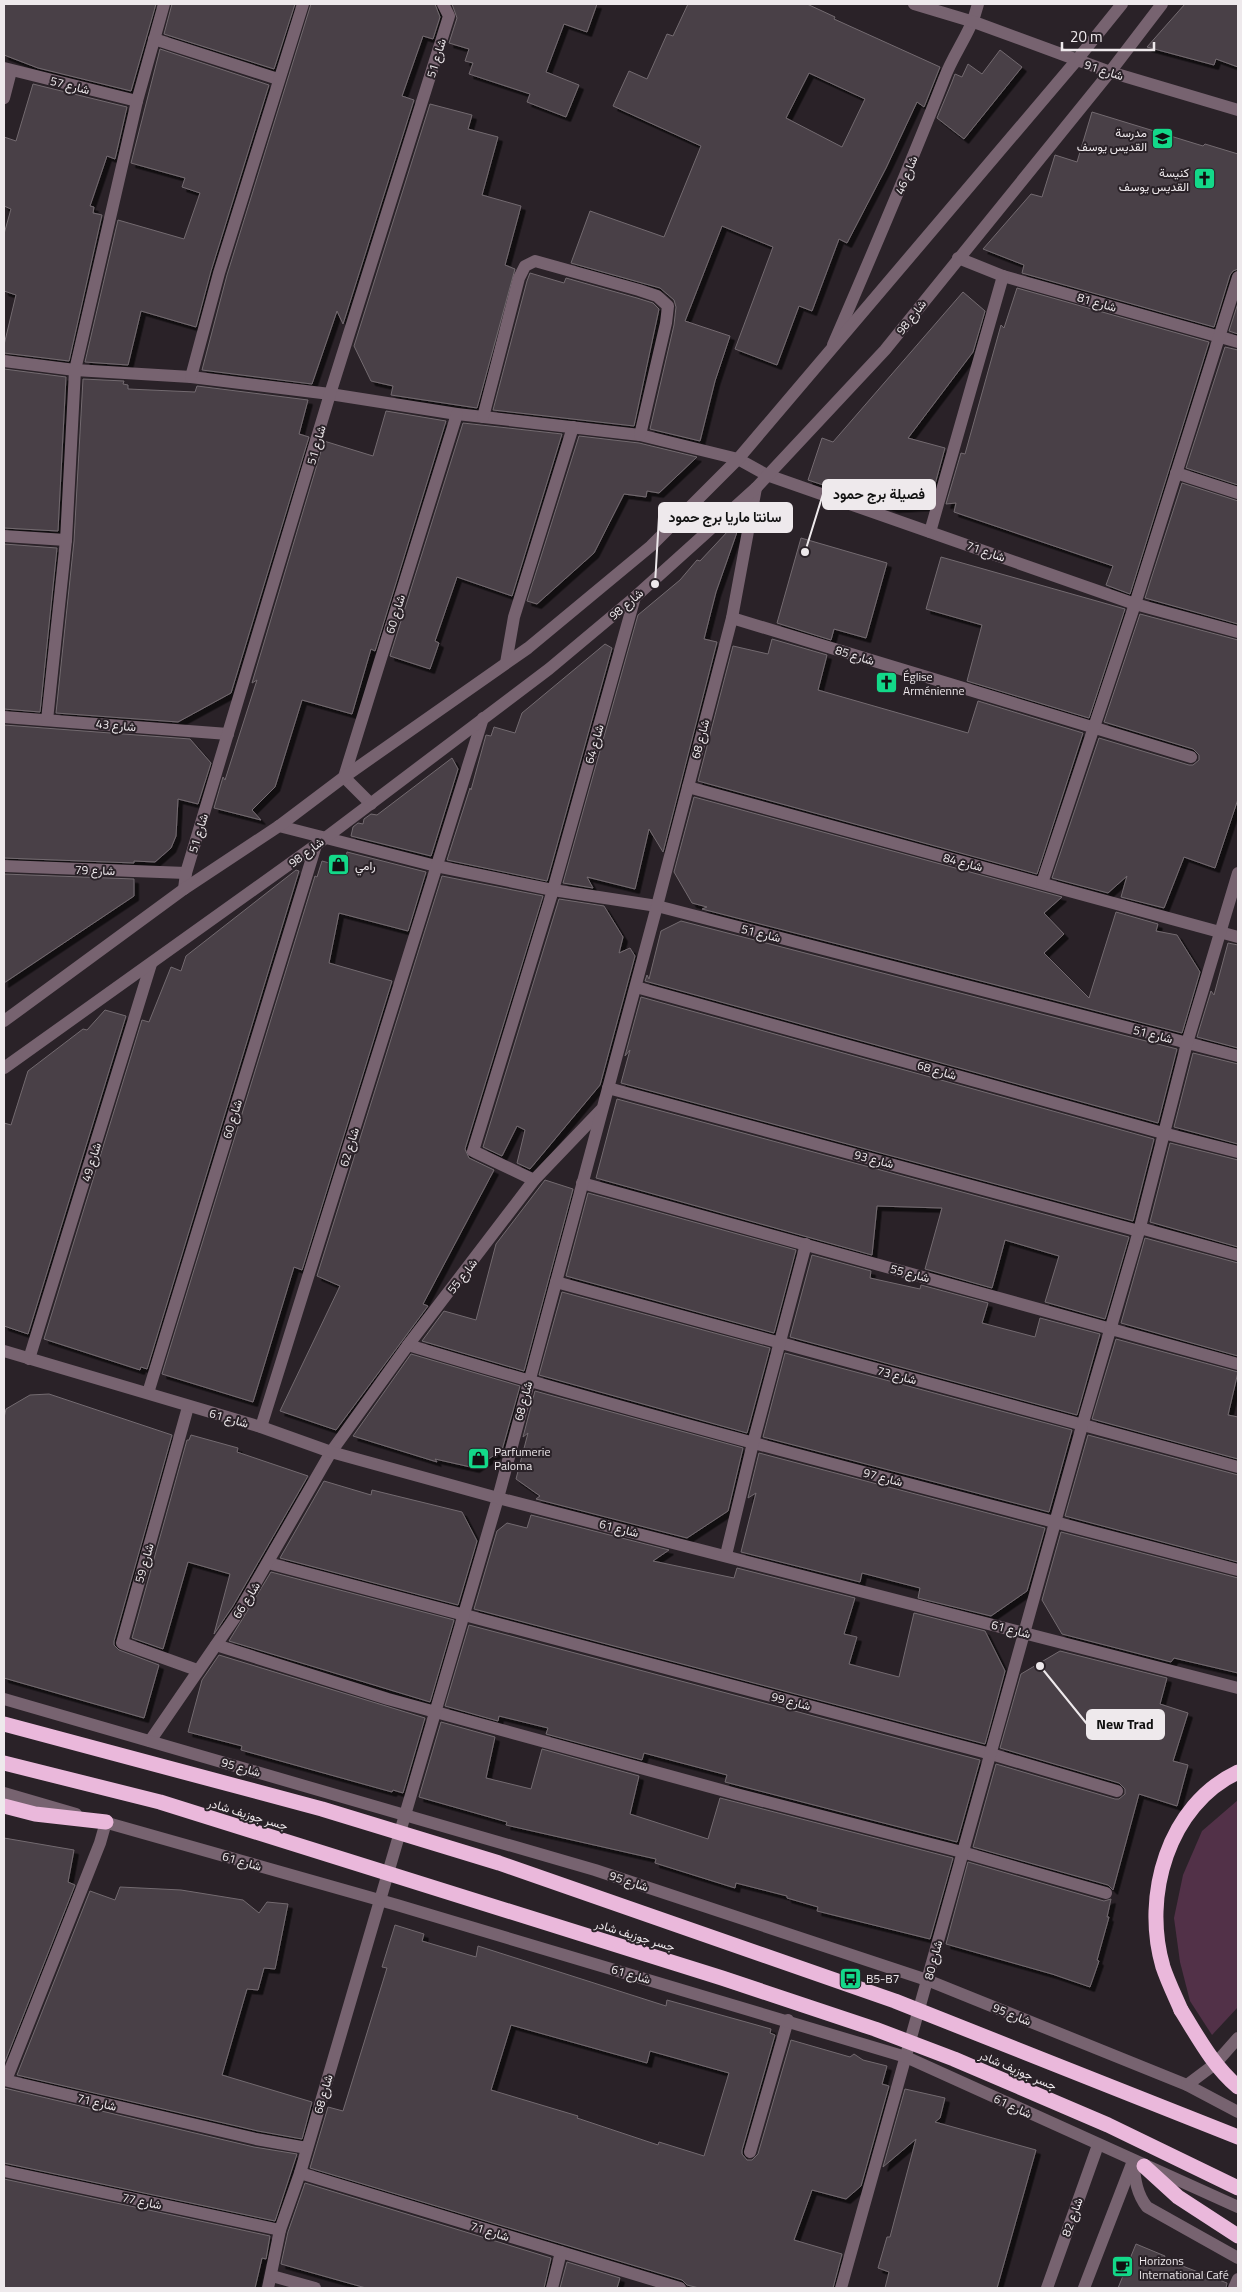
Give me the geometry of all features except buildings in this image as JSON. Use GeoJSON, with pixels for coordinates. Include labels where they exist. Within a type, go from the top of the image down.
{"type":"FeatureCollection","features":[{"type":"Feature","properties":{"kind":"highway","name":"جسر جوزيف شادر"},"geometry":{"type":"LineString","coordinates":[[4,1724],[322,1809],[500,1863],[895,2001],[1238,2137]]}},
{"type":"Feature","properties":{"kind":"highway","name":"جسر جوزيف شادر"},"geometry":{"type":"LineString","coordinates":[[4,1763],[160,1802],[722,1978],[875,2029],[954,2059],[1108,2125],[1238,2188]]}},
{"type":"Feature","properties":{"kind":"highway"},"geometry":{"type":"LineString","coordinates":[[1238,1772],[1222,1779],[1201,1797],[1172,1838],[1158,1890],[1156,1917],[1163,1966],[1170,1988],[1200,2042],[1224,2076],[1238,2087]]}},
{"type":"Feature","properties":{"kind":"highway"},"geometry":{"type":"LineString","coordinates":[[4,1806],[35,1814],[106,1822]]}},
{"type":"Feature","properties":{"kind":"highway"},"geometry":{"type":"LineString","coordinates":[[1138,2163],[1167,2188],[1238,2236]]}},
{"type":"Feature","properties":{"kind":"street"},"geometry":{"type":"LineString","coordinates":[[47,720],[66,540],[75,370],[137,101],[164,4]]}},
{"type":"Feature","properties":{"kind":"street"},"geometry":{"type":"LineString","coordinates":[[191,377],[219,273],[278,79],[303,4]]}},
{"type":"Feature","properties":{"kind":"street","name":"شارع 51"},"geometry":{"type":"LineString","coordinates":[[184,889],[186,873],[330,394],[449,16],[443,4]]}},
{"type":"Feature","properties":{"kind":"street","name":"شارع 91"},"geometry":{"type":"LineString","coordinates":[[914,4],[974,22],[1076,61],[1238,110]]}},
{"type":"Feature","properties":{"kind":"street","name":"شارع 46"},"geometry":{"type":"LineString","coordinates":[[832,347],[899,192],[945,75],[974,22],[978,4]]}},
{"type":"Feature","properties":{"kind":"street"},"geometry":{"type":"LineString","coordinates":[[4,1021],[184,889],[280,826],[344,777],[528,648],[651,546],[738,459],[1076,61],[1122,4]]}},
{"type":"Feature","properties":{"kind":"street","name":"شارع 98"},"geometry":{"type":"LineString","coordinates":[[4,1068],[321,841],[549,669],[635,597],[756,488],[885,350],[1110,72],[1162,4]]}},
{"type":"Feature","properties":{"kind":"street"},"geometry":{"type":"LineString","coordinates":[[154,40],[278,79]]}},
{"type":"Feature","properties":{"kind":"street"},"geometry":{"type":"LineString","coordinates":[[4,98],[7,69]]}},
{"type":"Feature","properties":{"kind":"street","name":"شارع 57"},"geometry":{"type":"LineString","coordinates":[[7,69],[137,101]]}},
{"type":"Feature","properties":{"kind":"street","name":"شارع 81"},"geometry":{"type":"LineString","coordinates":[[958,258],[1003,276],[1238,342]]}},
{"type":"Feature","properties":{"kind":"street"},"geometry":{"type":"LineString","coordinates":[[484,417],[519,278],[525,266],[536,261],[657,296],[668,306],[666,323],[640,435]]}},
{"type":"Feature","properties":{"kind":"street"},"geometry":{"type":"LineString","coordinates":[[930,532],[1003,276]]}},
{"type":"Feature","properties":{"kind":"street"},"geometry":{"type":"LineString","coordinates":[[1042,883],[1136,604],[1238,277]]}},
{"type":"Feature","properties":{"kind":"street","name":"شارع 71"},"geometry":{"type":"LineString","coordinates":[[4,361],[75,370],[191,377],[330,394],[457,414],[640,435],[738,459],[767,475],[1136,604],[1238,632]]}},
{"type":"Feature","properties":{"kind":"street","name":"شارع 60"},"geometry":{"type":"LineString","coordinates":[[344,777],[457,414]]}},
{"type":"Feature","properties":{"kind":"street"},"geometry":{"type":"LineString","coordinates":[[506,663],[514,617],[573,427]]}},
{"type":"Feature","properties":{"kind":"street"},"geometry":{"type":"LineString","coordinates":[[1176,473],[1238,493]]}},
{"type":"Feature","properties":{"kind":"street","name":"شارع 68"},"geometry":{"type":"LineString","coordinates":[[270,2282],[280,2230],[300,2173],[498,1498],[636,986],[732,618],[756,488]]}},
{"type":"Feature","properties":{"kind":"street"},"geometry":{"type":"LineString","coordinates":[[4,536],[66,540]]}},
{"type":"Feature","properties":{"kind":"street","name":"شارع 64"},"geometry":{"type":"LineString","coordinates":[[534,1180],[473,1151],[553,890],[635,597]]}},
{"type":"Feature","properties":{"kind":"street","name":"شارع 85"},"geometry":{"type":"LineString","coordinates":[[732,618],[1192,757]]}},
{"type":"Feature","properties":{"kind":"street","name":"شارع 43"},"geometry":{"type":"LineString","coordinates":[[4,717],[228,734]]}},
{"type":"Feature","properties":{"kind":"street","name":"شارع 62"},"geometry":{"type":"LineString","coordinates":[[261,1427],[483,718]]}},
{"type":"Feature","properties":{"kind":"street"},"geometry":{"type":"LineString","coordinates":[[344,777],[371,804]]}},
{"type":"Feature","properties":{"kind":"street","name":"شارع 84"},"geometry":{"type":"LineString","coordinates":[[688,787],[1238,937]]}},
{"type":"Feature","properties":{"kind":"street","name":"شارع 51"},"geometry":{"type":"LineString","coordinates":[[280,826],[321,841],[436,866],[553,890],[657,906],[1238,1056]]}},
{"type":"Feature","properties":{"kind":"street","name":"شارع 60"},"geometry":{"type":"LineString","coordinates":[[148,1393],[321,841]]}},
{"type":"Feature","properties":{"kind":"street","name":"شارع 79"},"geometry":{"type":"LineString","coordinates":[[4,866],[186,873]]}},
{"type":"Feature","properties":{"kind":"street","name":"شارع 80"},"geometry":{"type":"LineString","coordinates":[[841,2288],[962,1852],[1139,1230],[1187,1042],[1238,873]]}},
{"type":"Feature","properties":{"kind":"street","name":"شارع 49"},"geometry":{"type":"LineString","coordinates":[[30,1359],[151,964]]}},
{"type":"Feature","properties":{"kind":"street","name":"شارع 68"},"geometry":{"type":"LineString","coordinates":[[636,986],[1163,1133],[1238,1152]]}},
{"type":"Feature","properties":{"kind":"street","name":"شارع 93"},"geometry":{"type":"LineString","coordinates":[[608,1088],[1238,1255]]}},
{"type":"Feature","properties":{"kind":"street","name":"شارع 55"},"geometry":{"type":"LineString","coordinates":[[332,1452],[408,1345],[534,1180],[602,1108]]}},
{"type":"Feature","properties":{"kind":"street","name":"شارع 55"},"geometry":{"type":"LineString","coordinates":[[582,1183],[1238,1364]]}},
{"type":"Feature","properties":{"kind":"street"},"geometry":{"type":"LineString","coordinates":[[726,1555],[752,1443],[806,1244]]}},
{"type":"Feature","properties":{"kind":"street","name":"شارع 73"},"geometry":{"type":"LineString","coordinates":[[556,1282],[1238,1467]]}},
{"type":"Feature","properties":{"kind":"street","name":"شارع 97"},"geometry":{"type":"LineString","coordinates":[[408,1345],[752,1443],[1238,1570]]}},
{"type":"Feature","properties":{"kind":"street","name":"شارع 61"},"geometry":{"type":"LineString","coordinates":[[4,1351],[261,1427],[332,1452],[498,1498],[1238,1688]]}},
{"type":"Feature","properties":{"kind":"street","name":"شارع 59"},"geometry":{"type":"LineString","coordinates":[[188,1406],[122,1644],[197,1670]]}},
{"type":"Feature","properties":{"kind":"street","name":"شارع 66"},"geometry":{"type":"LineString","coordinates":[[150,1741],[240,1610],[332,1452]]}},
{"type":"Feature","properties":{"kind":"street","name":"شارع 99"},"geometry":{"type":"LineString","coordinates":[[268,1563],[991,1754],[1117,1791]]}},
{"type":"Feature","properties":{"kind":"street"},"geometry":{"type":"LineString","coordinates":[[216,1645],[388,1699],[436,1710],[736,1794],[962,1852],[1106,1893]]}},
{"type":"Feature","properties":{"kind":"street","name":"شارع 95"},"geometry":{"type":"LineString","coordinates":[[4,1699],[595,1870],[927,1980],[1187,2085],[1238,2112]]}},
{"type":"Feature","properties":{"kind":"street","name":"شارع 61"},"geometry":{"type":"LineString","coordinates":[[4,1793],[380,1900],[788,2020],[906,2057],[1238,2207]]}},
{"type":"Feature","properties":{"kind":"street"},"geometry":{"type":"LineString","coordinates":[[5,2080],[100,1844],[106,1822]]}},
{"type":"Feature","properties":{"kind":"street"},"geometry":{"type":"LineString","coordinates":[[750,2152],[788,2020]]}},
{"type":"Feature","properties":{"kind":"street"},"geometry":{"type":"LineString","coordinates":[[1187,2085],[1215,2064],[1238,2038]]}},
{"type":"Feature","properties":{"kind":"street","name":"شارع 71"},"geometry":{"type":"LineString","coordinates":[[5,2080],[256,2139],[307,2148]]}},
{"type":"Feature","properties":{"kind":"street","name":"شارع 82"},"geometry":{"type":"LineString","coordinates":[[1050,2287],[1098,2145]]}},
{"type":"Feature","properties":{"kind":"street"},"geometry":{"type":"LineString","coordinates":[[1138,2163],[1137,2188],[1141,2199],[1147,2207],[1238,2258]]}},
{"type":"Feature","properties":{"kind":"street"},"geometry":{"type":"LineString","coordinates":[[1084,2288],[1138,2163]]}},
{"type":"Feature","properties":{"kind":"street","name":"شارع 77"},"geometry":{"type":"LineString","coordinates":[[4,2171],[280,2230]]}},
{"type":"Feature","properties":{"kind":"street","name":"شارع 71"},"geometry":{"type":"LineString","coordinates":[[300,2173],[680,2288]]}},
{"type":"Feature","properties":{"kind":"street"},"geometry":{"type":"LineString","coordinates":[[552,2288],[561,2252]]}},
{"type":"Feature","properties":{"kind":"street"},"geometry":{"type":"LineString","coordinates":[[1234,2288],[1238,2279]]}},
{"type":"Feature","properties":{"kind":"street"},"geometry":{"type":"LineString","coordinates":[[270,2282],[315,2288]]}},
{"type":"Feature","properties":{"kind":"shaded area"},"geometry":{"type":"Polygon","coordinates":[[[1238,1800],[1238,2007],[1212,2035],[1190,2001],[1180,1962],[1174,1918],[1183,1875],[1202,1831],[1238,1800]]]}},
{"type":"Feature","properties":{"kind":"place","name":"مدرسة القديس يوسف"},"geometry":{"type":"Point","coordinates":[1163,139]}},
{"type":"Feature","properties":{"kind":"place","name":"كنيسة القديس يوسف"},"geometry":{"type":"Point","coordinates":[1205,179]}},
{"type":"Feature","properties":{"kind":"place","name":"فصيلة برج حمود"},"geometry":{"type":"Point","coordinates":[805,552]}},
{"type":"Feature","properties":{"kind":"place","name":"سانتا ماريا برج حمود"},"geometry":{"type":"Point","coordinates":[655,584]}},
{"type":"Feature","properties":{"kind":"place","name":"Église Arménienne"},"geometry":{"type":"Point","coordinates":[887,683]}},
{"type":"Feature","properties":{"kind":"place","name":"رامي"},"geometry":{"type":"Point","coordinates":[339,865]}},
{"type":"Feature","properties":{"kind":"place","name":"Parfumerie Paloma"},"geometry":{"type":"Point","coordinates":[478,1458]}},
{"type":"Feature","properties":{"kind":"place","name":"New Trad"},"geometry":{"type":"Point","coordinates":[1040,1666]}},
{"type":"Feature","properties":{"kind":"place","name":"B5-B7"},"geometry":{"type":"Point","coordinates":[850,1978]}},
{"type":"Feature","properties":{"kind":"place","name":"Horizons International Café"},"geometry":{"type":"Point","coordinates":[1123,2267]}}]}
